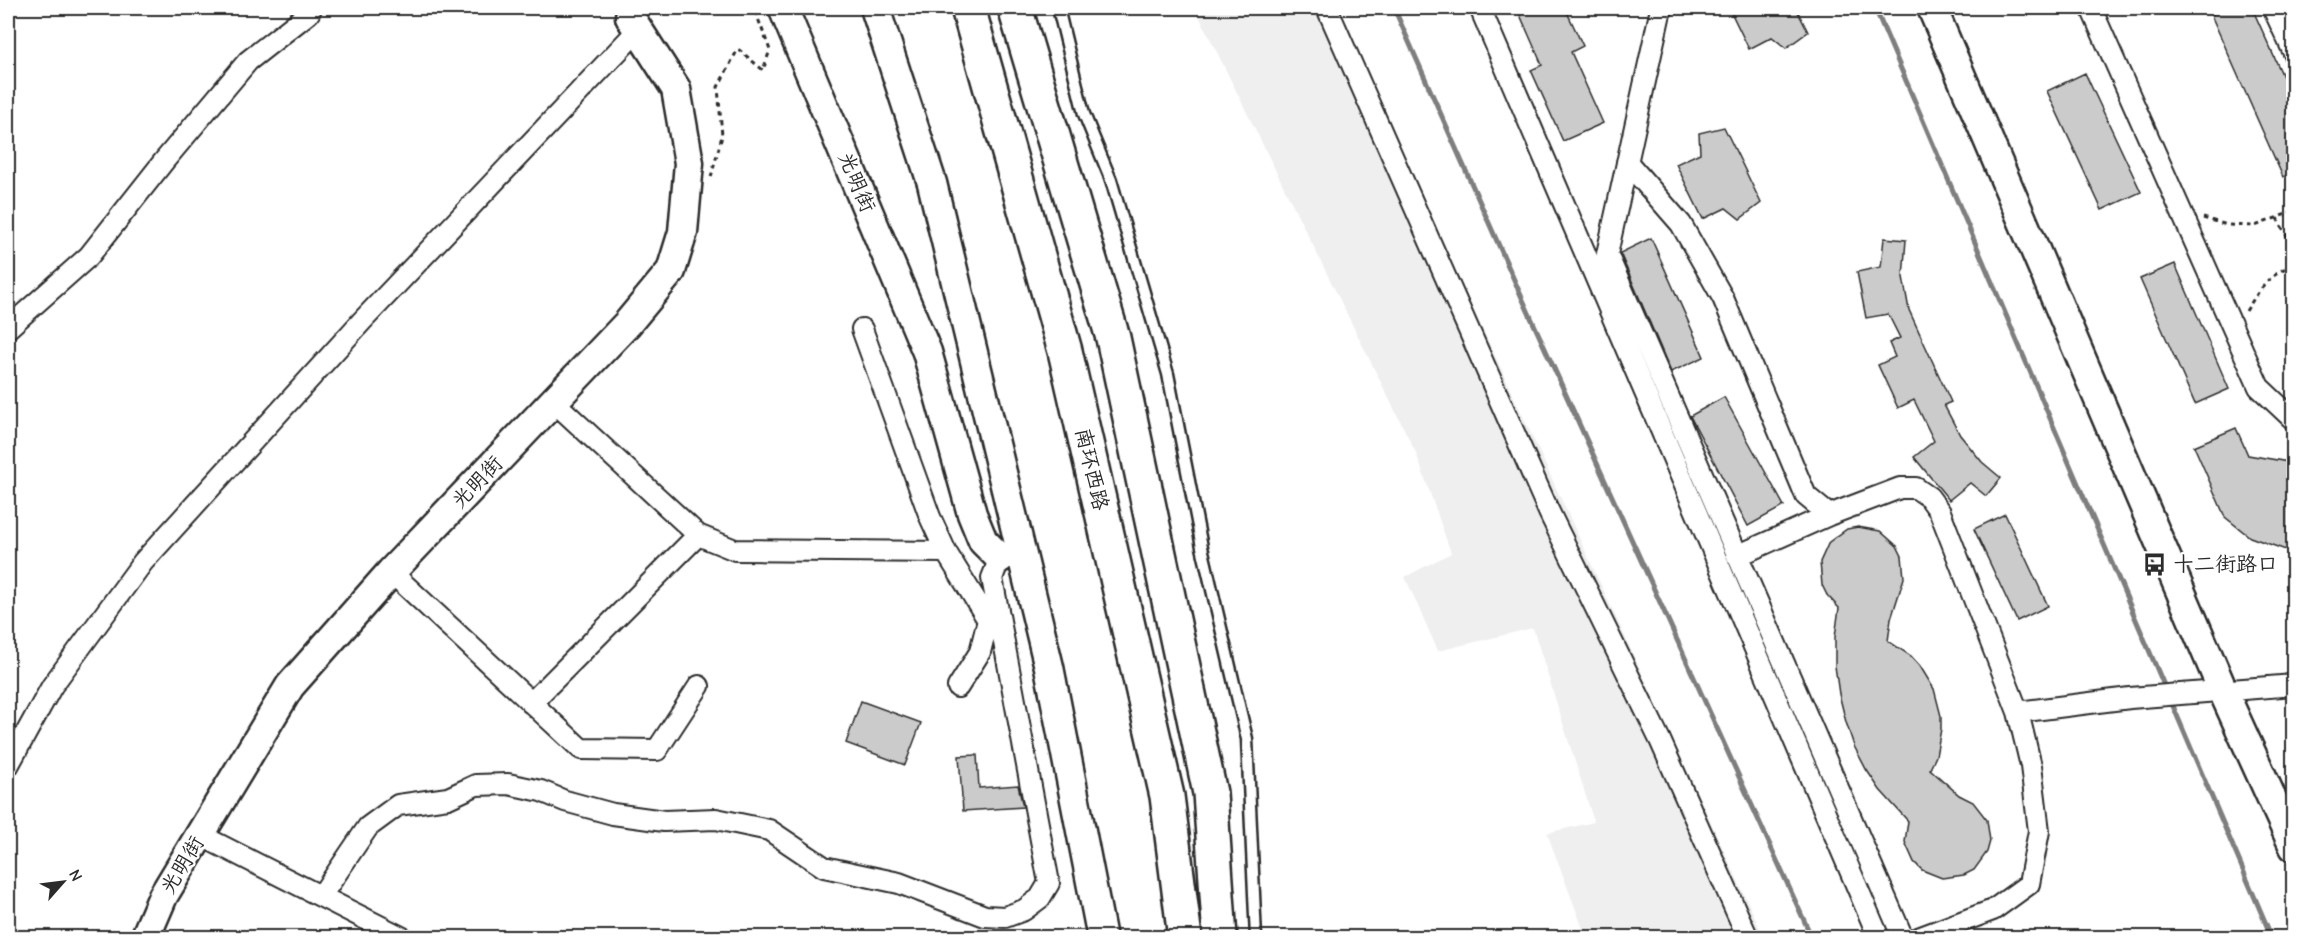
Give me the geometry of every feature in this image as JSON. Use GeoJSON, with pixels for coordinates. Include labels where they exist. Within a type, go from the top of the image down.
{"type":"FeatureCollection","features":[{"type":"Feature","properties":{"kind":"highway","name":"南环西路"},"geometry":{"type":"LineString","coordinates":[[968,8],[1065,351],[1167,796],[1185,938]]}},
{"type":"Feature","properties":{"kind":"highway"},"geometry":{"type":"LineString","coordinates":[[1016,8],[1113,338],[1210,793],[1220,938]]}},
{"type":"Feature","properties":{"kind":"street"},"geometry":{"type":"LineString","coordinates":[[8,328],[89,256],[248,60],[309,13],[311,8]]}},
{"type":"Feature","properties":{"kind":"street","name":"光明街"},"geometry":{"type":"LineString","coordinates":[[783,8],[927,352],[972,514],[983,541],[1011,558]]}},
{"type":"Feature","properties":{"kind":"street"},"geometry":{"type":"LineString","coordinates":[[1327,8],[1550,512],[1660,740],[1748,938]]}},
{"type":"Feature","properties":{"kind":"street"},"geometry":{"type":"LineString","coordinates":[[1480,8],[1879,938]]}},
{"type":"Feature","properties":{"kind":"street"},"geometry":{"type":"LineString","coordinates":[[1664,8],[1659,14],[1607,254],[1903,938]]}},
{"type":"Feature","properties":{"kind":"street"},"geometry":{"type":"LineString","coordinates":[[1932,8],[2213,692],[2294,848]]}},
{"type":"Feature","properties":{"kind":"street"},"geometry":{"type":"LineString","coordinates":[[2091,8],[2259,387],[2294,420]]}},
{"type":"Feature","properties":{"kind":"street"},"geometry":{"type":"LineString","coordinates":[[2273,8],[2294,53]]}},
{"type":"Feature","properties":{"kind":"street"},"geometry":{"type":"LineString","coordinates":[[875,9],[932,183],[1011,558],[1049,667],[1102,938]]}},
{"type":"Feature","properties":{"kind":"street"},"geometry":{"type":"LineString","coordinates":[[8,766],[52,686],[143,562],[635,19]]}},
{"type":"Feature","properties":{"kind":"street","name":"光明街"},"geometry":{"type":"LineString","coordinates":[[145,938],[163,896],[290,686],[391,572],[627,324],[671,271],[683,232],[689,163],[676,89],[635,19]]}},
{"type":"Feature","properties":{"kind":"street"},"geometry":{"type":"LineString","coordinates":[[1627,162],[1681,224],[1723,298],[1806,496],[1829,515]]}},
{"type":"Feature","properties":{"kind":"street"},"geometry":{"type":"LineString","coordinates":[[862,329],[930,517],[946,552],[994,619]]}},
{"type":"Feature","properties":{"kind":"street"},"geometry":{"type":"LineString","coordinates":[[553,401],[698,535],[735,550],[946,552]]}},
{"type":"Feature","properties":{"kind":"street"},"geometry":{"type":"LineString","coordinates":[[1737,556],[1829,515],[1900,488],[1916,488],[1929,497],[1940,512],[2018,712],[2031,766],[2039,831],[2029,884],[1993,910],[1918,938]]}},
{"type":"Feature","properties":{"kind":"street"},"geometry":{"type":"LineString","coordinates":[[531,703],[698,535]]}},
{"type":"Feature","properties":{"kind":"street"},"geometry":{"type":"LineString","coordinates":[[321,896],[368,827],[398,805],[448,798],[476,785],[508,784],[541,791],[613,814],[664,821],[716,819],[769,830],[824,867],[899,883],[985,916],[995,918],[1015,915],[1040,898],[1049,882],[994,619],[992,578],[1011,558]]}},
{"type":"Feature","properties":{"kind":"street"},"geometry":{"type":"LineString","coordinates":[[391,572],[581,749],[657,750],[699,686]]}},
{"type":"Feature","properties":{"kind":"street"},"geometry":{"type":"LineString","coordinates":[[958,687],[981,652],[994,619]]}},
{"type":"Feature","properties":{"kind":"street"},"geometry":{"type":"LineString","coordinates":[[2018,712],[2130,698],[2294,685]]}},
{"type":"Feature","properties":{"kind":"street"},"geometry":{"type":"LineString","coordinates":[[200,835],[403,938]]}},
{"type":"Feature","properties":{"kind":"lane"},"geometry":{"type":"LineString","coordinates":[[1058,8],[1084,114],[1111,180],[1168,374],[1202,547],[1247,739],[1256,938]]}},
{"type":"Feature","properties":{"kind":"path"},"geometry":{"type":"LineString","coordinates":[[709,183],[714,173],[722,136],[718,87],[738,49],[763,70],[770,50],[754,8]]}},
{"type":"Feature","properties":{"kind":"path"},"geometry":{"type":"LineString","coordinates":[[2178,203],[2201,217],[2227,225],[2255,226],[2294,211]]}},
{"type":"Feature","properties":{"kind":"path"},"geometry":{"type":"LineString","coordinates":[[2277,218],[2294,249]]}},
{"type":"Feature","properties":{"kind":"path"},"geometry":{"type":"LineString","coordinates":[[2238,339],[2245,313],[2259,290],[2278,270],[2294,264]]}},
{"type":"Feature","properties":{"kind":"shaded area"},"geometry":{"type":"Polygon","coordinates":[[[1195,8],[1334,8],[1764,937],[1586,937],[1547,833],[1594,822],[1533,628],[1438,651],[1405,577],[1451,553],[1416,453],[1195,8]]]}},
{"type":"Feature","properties":{"kind":"building"},"geometry":{"type":"Polygon","coordinates":[[[1517,8],[1565,8],[1583,46],[1571,52],[1603,123],[1563,141],[1531,70],[1542,65],[1517,8]]]}},
{"type":"Feature","properties":{"kind":"building"},"geometry":{"type":"Polygon","coordinates":[[[1729,8],[1796,8],[1808,32],[1786,48],[1772,37],[1749,49],[1729,8]]]}},
{"type":"Feature","properties":{"kind":"building"},"geometry":{"type":"Polygon","coordinates":[[[2227,8],[2252,8],[2294,101],[2294,172],[2283,177],[2211,15],[2227,8]]]}},
{"type":"Feature","properties":{"kind":"building"},"geometry":{"type":"Polygon","coordinates":[[[2085,73],[2141,192],[2102,210],[2047,91],[2085,73]]]}},
{"type":"Feature","properties":{"kind":"building"},"geometry":{"type":"Polygon","coordinates":[[[1724,127],[1761,203],[1740,219],[1726,208],[1703,219],[1676,164],[1700,153],[1699,133],[1724,127]]]}},
{"type":"Feature","properties":{"kind":"building"},"geometry":{"type":"Polygon","coordinates":[[[1651,238],[1704,357],[1671,372],[1620,253],[1651,238]]]}},
{"type":"Feature","properties":{"kind":"building"},"geometry":{"type":"Polygon","coordinates":[[[1884,238],[1906,240],[1903,277],[1909,310],[1951,402],[1944,405],[1960,435],[1982,462],[2001,478],[1986,496],[1970,483],[1949,500],[1914,457],[1934,441],[1914,400],[1898,408],[1878,365],[1895,357],[1889,343],[1900,338],[1888,314],[1866,318],[1857,272],[1881,267],[1884,238]]]}},
{"type":"Feature","properties":{"kind":"building"},"geometry":{"type":"Polygon","coordinates":[[[2175,264],[2229,389],[2195,404],[2140,279],[2175,264]]]}},
{"type":"Feature","properties":{"kind":"building"},"geometry":{"type":"Polygon","coordinates":[[[1724,397],[1784,506],[1748,526],[1690,416],[1724,397]]]}},
{"type":"Feature","properties":{"kind":"building"},"geometry":{"type":"Polygon","coordinates":[[[2236,428],[2248,455],[2294,463],[2294,553],[2250,537],[2225,517],[2194,446],[2236,428]]]}},
{"type":"Feature","properties":{"kind":"building"},"geometry":{"type":"Polygon","coordinates":[[[2005,514],[2048,606],[2017,621],[1974,529],[2005,514]]]}},
{"type":"Feature","properties":{"kind":"building"},"geometry":{"type":"Polygon","coordinates":[[[1858,527],[1880,531],[1897,546],[1902,556],[1904,578],[1891,619],[1888,641],[1911,656],[1934,689],[1941,716],[1941,729],[1936,756],[1930,769],[1959,795],[1973,802],[1987,820],[1990,841],[1987,852],[1974,870],[1964,875],[1942,878],[1922,870],[1914,862],[1905,842],[1908,821],[1880,790],[1866,769],[1854,746],[1846,722],[1835,666],[1835,637],[1839,608],[1827,595],[1822,585],[1820,562],[1829,542],[1847,529],[1858,527]]]}},
{"type":"Feature","properties":{"kind":"building"},"geometry":{"type":"Polygon","coordinates":[[[861,701],[921,723],[905,765],[846,743],[861,701]]]}},
{"type":"Feature","properties":{"kind":"building"},"geometry":{"type":"Polygon","coordinates":[[[977,755],[979,788],[1018,785],[1023,807],[963,811],[959,756],[977,755]]]}},
{"type":"Feature","properties":{"kind":"waterway"},"geometry":{"type":"LineString","coordinates":[[1394,8],[1519,291],[1812,938]]}},
{"type":"Feature","properties":{"kind":"waterway"},"geometry":{"type":"LineString","coordinates":[[1875,8],[2166,690]]}},
{"type":"Feature","properties":{"kind":"waterway"},"geometry":{"type":"LineString","coordinates":[[2170,699],[2272,938]]}},
{"type":"Feature","properties":{"kind":"place","name":"十二街路口"},"geometry":{"type":"Point","coordinates":[2155,564]}}]}
